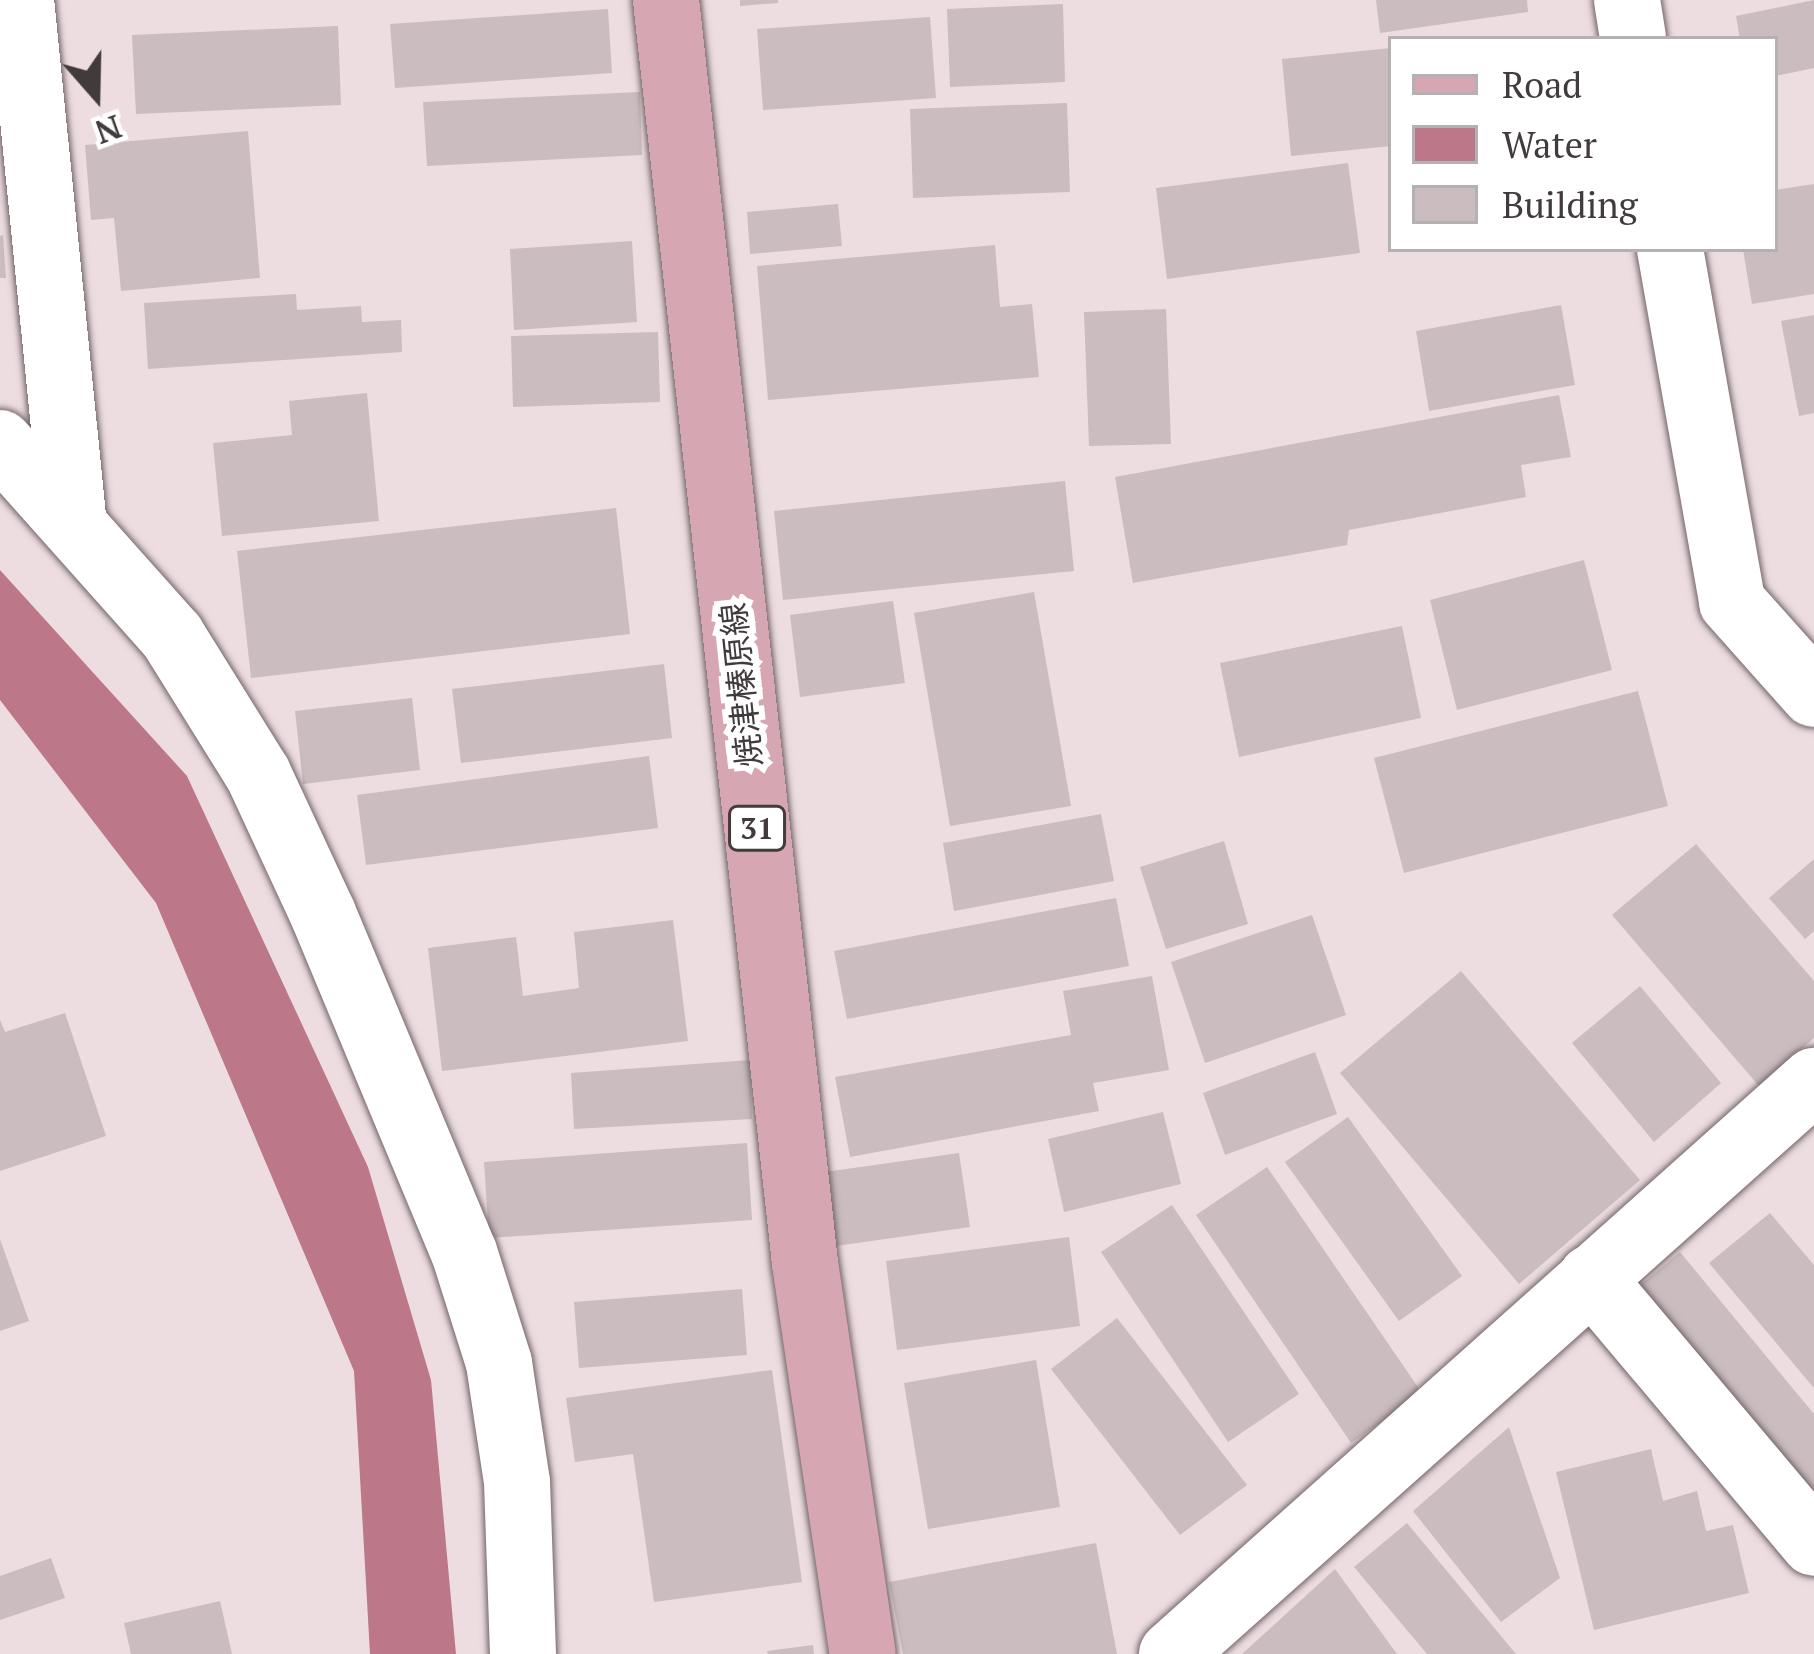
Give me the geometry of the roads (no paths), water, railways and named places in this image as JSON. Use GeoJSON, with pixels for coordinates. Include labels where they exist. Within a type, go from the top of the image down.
{"type":"FeatureCollection","features":[{"type":"Feature","properties":{"kind":"main road","name":"焼津榛原線"},"geometry":{"type":"LineString","coordinates":[[666,0],[805,1263],[863,1654]]}},
{"type":"Feature","properties":{"kind":"street"},"geometry":{"type":"LineString","coordinates":[[21,0],[74,516]]}},
{"type":"Feature","properties":{"kind":"street"},"geometry":{"type":"LineString","coordinates":[[1627,0],[1633,36]]}},
{"type":"Feature","properties":{"kind":"street"},"geometry":{"type":"LineString","coordinates":[[1671,252],[1732,602],[1814,694]]}},
{"type":"Feature","properties":{"kind":"street"},"geometry":{"type":"LineString","coordinates":[[0,443],[74,516],[172,636],[259,774],[464,1252],[499,1363],[517,1482],[523,1654]]}},
{"type":"Feature","properties":{"kind":"street"},"geometry":{"type":"LineString","coordinates":[[1172,1654],[1814,1081]]}},
{"type":"Feature","properties":{"kind":"street"},"geometry":{"type":"LineString","coordinates":[[1592,1278],[1814,1543]]}},
{"type":"Feature","properties":{"kind":"water"},"geometry":{"type":"Polygon","coordinates":[[[0,570],[187,776],[368,1167],[431,1380],[456,1654],[370,1654],[354,1371],[156,903],[0,700],[0,570]]]}}]}
